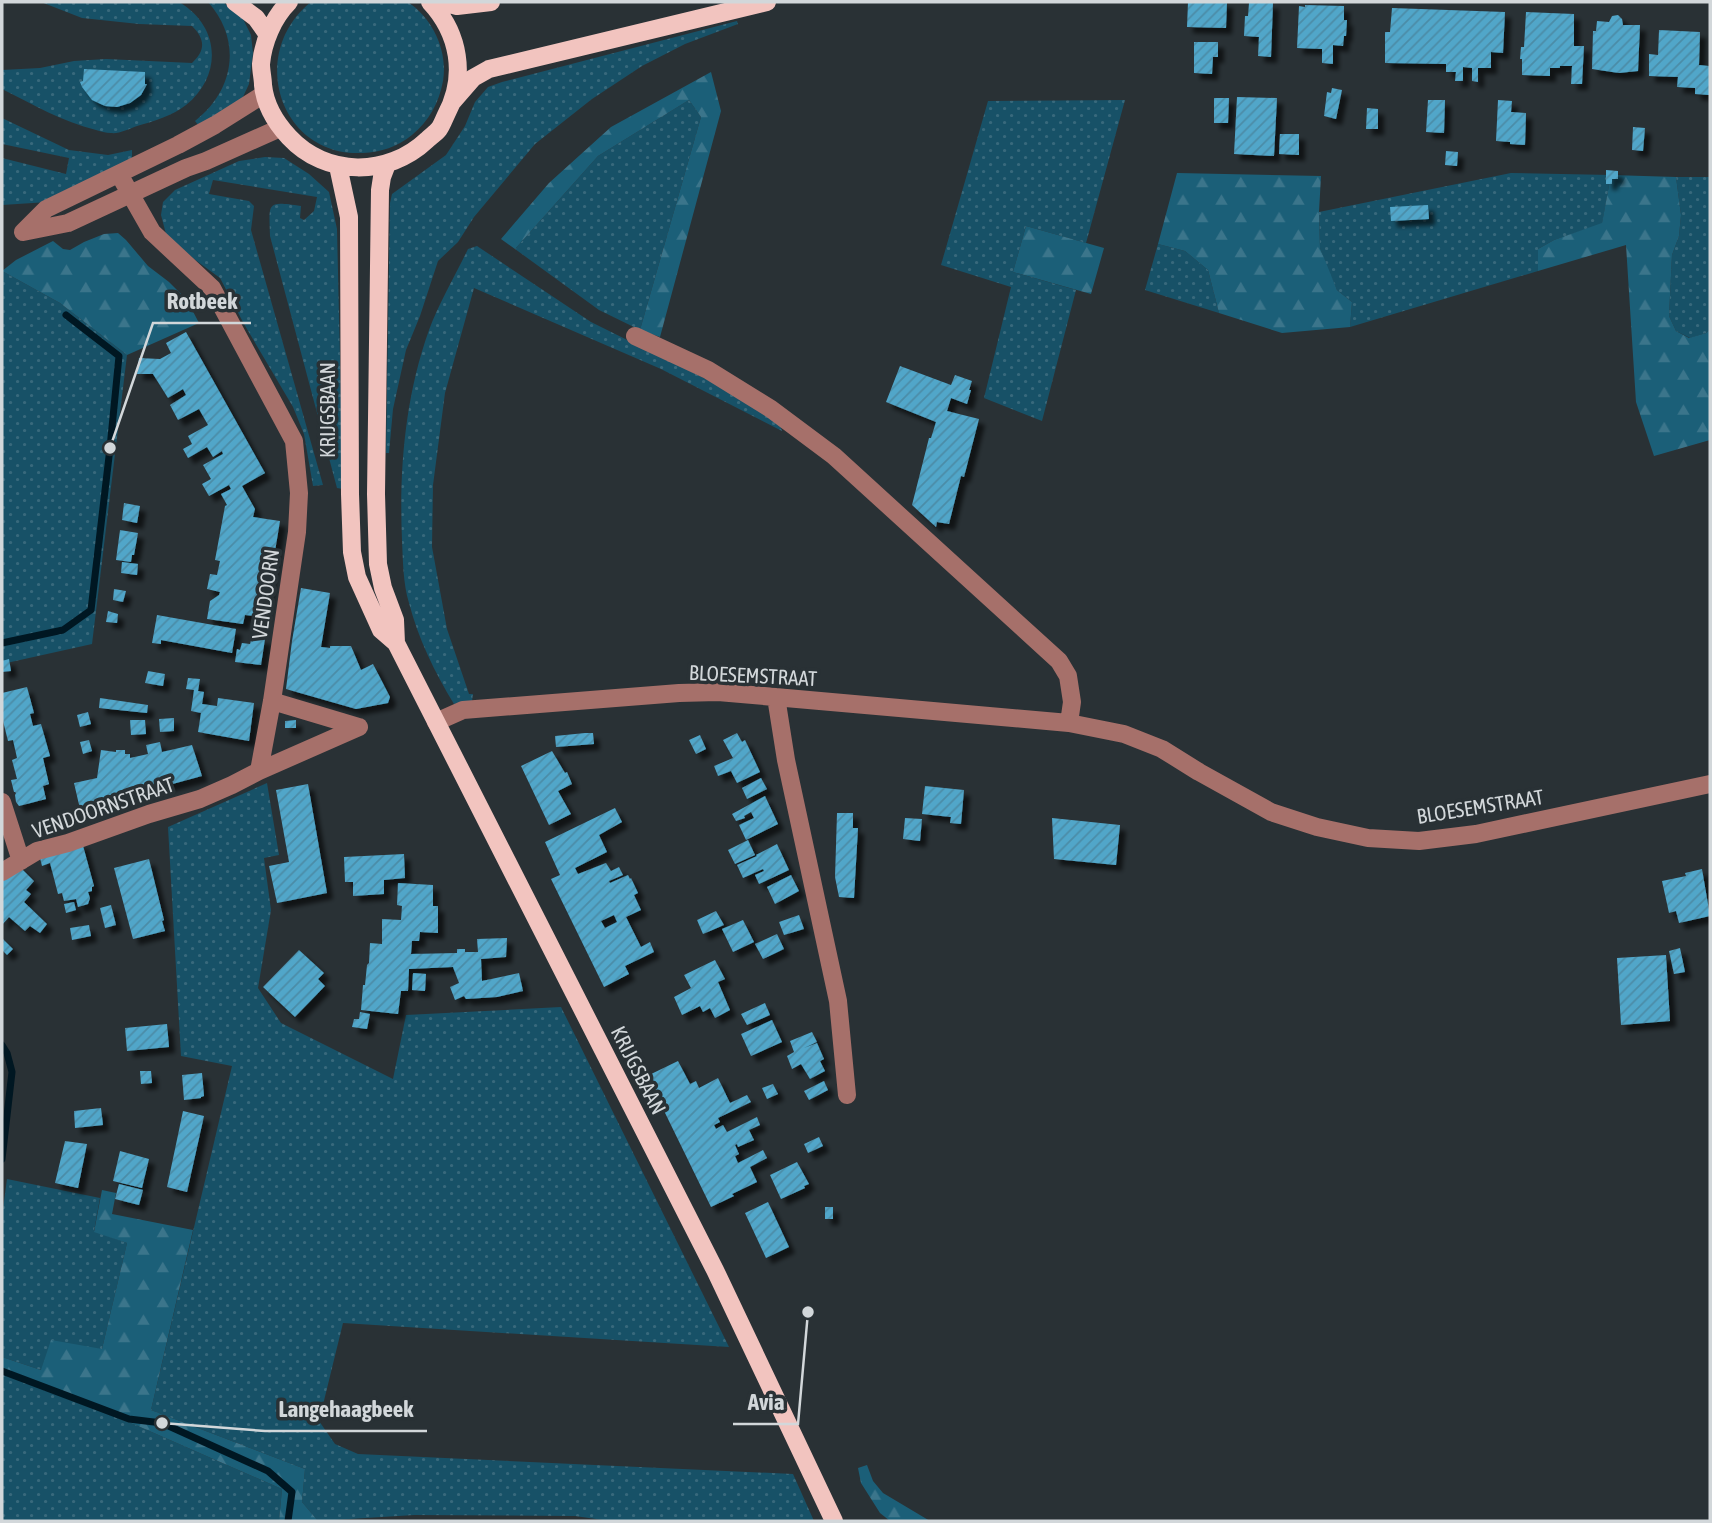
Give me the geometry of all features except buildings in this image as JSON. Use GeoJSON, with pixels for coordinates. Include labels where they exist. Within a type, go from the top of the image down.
{"type":"FeatureCollection","features":[{"type":"Feature","properties":{"kind":"main road"},"geometry":{"type":"LineString","coordinates":[[235,2],[256,18],[268,35]]}},
{"type":"Feature","properties":{"kind":"main road"},"geometry":{"type":"LineString","coordinates":[[289,2],[275,19],[261,64],[264,94],[271,112],[280,128],[296,145],[316,158],[338,166],[363,168],[387,164],[416,150],[439,129],[453,101],[473,78],[489,69],[767,2]]}},
{"type":"Feature","properties":{"kind":"main road"},"geometry":{"type":"LineString","coordinates":[[430,2],[442,15],[455,42],[458,72],[453,101]]}},
{"type":"Feature","properties":{"kind":"main road"},"geometry":{"type":"LineString","coordinates":[[443,2],[457,6],[492,2]]}},
{"type":"Feature","properties":{"kind":"main road","name":"KRIJGSBAAN"},"geometry":{"type":"LineString","coordinates":[[387,164],[380,190],[376,494],[378,564],[383,588],[395,620],[396,643]]}},
{"type":"Feature","properties":{"kind":"main road","name":"KRIJGSBAAN"},"geometry":{"type":"LineString","coordinates":[[338,166],[349,216],[350,480],[352,552],[357,577],[381,630],[396,643],[715,1270],[834,1521]]}},
{"type":"Feature","properties":{"kind":"street"},"geometry":{"type":"LineString","coordinates":[[264,94],[215,125],[46,209],[23,232],[68,223],[280,128]]}},
{"type":"Feature","properties":{"kind":"street","name":"KRIJGSBAAN"},"geometry":{"type":"LineString","coordinates":[[118,174],[152,232],[212,288],[294,441],[299,493]]}},
{"type":"Feature","properties":{"kind":"street"},"geometry":{"type":"LineString","coordinates":[[635,336],[708,370],[771,409],[834,456],[1059,661],[1069,676],[1072,702],[1069,723]]}},
{"type":"Feature","properties":{"kind":"street","name":"VENDOORN"},"geometry":{"type":"LineString","coordinates":[[259,771],[297,531],[299,493]]}},
{"type":"Feature","properties":{"kind":"street","name":"BLOESEMSTRAAT"},"geometry":{"type":"LineString","coordinates":[[436,722],[463,710],[718,692],[1069,723],[1124,734],[1162,750],[1271,812],[1317,827],[1368,838],[1419,841],[1476,834],[1710,784]]}},
{"type":"Feature","properties":{"kind":"street"},"geometry":{"type":"LineString","coordinates":[[776,698],[786,760],[838,1001],[847,1095]]}},
{"type":"Feature","properties":{"kind":"street"},"geometry":{"type":"LineString","coordinates":[[259,771],[359,727],[272,701]]}},
{"type":"Feature","properties":{"kind":"street","name":"VENDOORNSTRAAT"},"geometry":{"type":"LineString","coordinates":[[2,872],[37,851],[200,799],[259,771]]}},
{"type":"Feature","properties":{"kind":"street","name":"VENDOORNSTRAAT"},"geometry":{"type":"LineString","coordinates":[[2,802],[20,860]]}},
{"type":"Feature","properties":{"kind":"shaded area"},"geometry":{"type":"Polygon","coordinates":[[[41,2],[179,2],[193,12],[209,37],[211,66],[206,80],[198,93],[181,109],[163,118],[117,133],[84,127],[48,112],[2,89],[2,70],[106,59],[192,63],[200,54],[202,44],[192,26],[82,18],[41,2]]]}},
{"type":"Feature","properties":{"kind":"shaded area"},"geometry":{"type":"Polygon","coordinates":[[[208,2],[223,2],[243,19],[251,35],[253,53],[249,84],[242,99],[199,126],[195,121],[219,95],[229,64],[226,32],[208,2]]]}},
{"type":"Feature","properties":{"kind":"shaded area"},"geometry":{"type":"Polygon","coordinates":[[[311,2],[408,2],[425,17],[441,47],[443,81],[436,104],[428,118],[401,143],[363,153],[334,150],[310,138],[293,120],[282,98],[277,73],[280,48],[291,23],[311,2]]]}},
{"type":"Feature","properties":{"kind":"shaded area"},"geometry":{"type":"Polygon","coordinates":[[[737,21],[738,24],[685,44],[642,66],[592,99],[535,144],[474,217],[458,242],[438,261],[406,350],[393,409],[389,453],[386,453],[392,194],[446,155],[465,126],[475,102],[488,87],[737,21]]]}},
{"type":"Feature","properties":{"kind":"shaded area"},"geometry":{"type":"Polygon","coordinates":[[[689,100],[701,117],[640,330],[599,310],[515,249],[598,156],[689,100]]]}},
{"type":"Feature","properties":{"kind":"shaded area"},"geometry":{"type":"Polygon","coordinates":[[[1125,100],[1086,243],[1026,226],[1013,272],[1076,290],[1042,421],[984,398],[1011,287],[941,265],[988,101],[1125,100]]]}},
{"type":"Feature","properties":{"kind":"shaded area"},"geometry":{"type":"Polygon","coordinates":[[[2,118],[69,150],[108,155],[132,150],[132,158],[48,202],[2,205],[2,158],[66,174],[69,158],[2,144],[2,118]]]}},
{"type":"Feature","properties":{"kind":"shaded area"},"geometry":{"type":"Polygon","coordinates":[[[265,157],[284,158],[309,174],[329,192],[337,229],[343,489],[337,488],[270,236],[272,206],[301,206],[300,218],[304,220],[314,211],[317,197],[213,180],[209,194],[249,201],[254,206],[251,230],[323,485],[313,486],[304,434],[293,407],[220,278],[166,234],[161,215],[163,202],[175,190],[239,161],[265,157]]]}},
{"type":"Feature","properties":{"kind":"shaded area"},"geometry":{"type":"Polygon","coordinates":[[[1511,173],[1611,175],[1602,224],[1554,240],[1538,249],[1538,271],[1350,327],[1352,302],[1337,290],[1328,270],[1320,248],[1319,212],[1511,173]]]}},
{"type":"Feature","properties":{"kind":"shaded area"},"geometry":{"type":"Polygon","coordinates":[[[1676,177],[1710,177],[1710,329],[1690,338],[1676,331],[1669,316],[1672,255],[1679,236],[1681,215],[1676,177]]]}},
{"type":"Feature","properties":{"kind":"shaded area"},"geometry":{"type":"Polygon","coordinates":[[[1158,244],[1185,251],[1208,270],[1219,313],[1145,290],[1158,244]]]}},
{"type":"Feature","properties":{"kind":"shaded area"},"geometry":{"type":"Polygon","coordinates":[[[477,246],[591,322],[722,387],[780,424],[782,431],[661,369],[474,288],[445,393],[433,485],[432,547],[447,629],[469,694],[473,694],[472,701],[454,704],[422,642],[407,595],[402,540],[403,460],[414,381],[429,330],[468,249],[477,246]]]}},
{"type":"Feature","properties":{"kind":"shaded area"},"geometry":{"type":"Polygon","coordinates":[[[2,271],[60,303],[127,355],[92,644],[2,664],[2,271]]]}},
{"type":"Feature","properties":{"kind":"shaded area"},"geometry":{"type":"Polygon","coordinates":[[[267,783],[279,855],[264,858],[271,910],[258,988],[281,1023],[393,1079],[406,1015],[561,1007],[729,1347],[343,1323],[319,1421],[335,1444],[358,1454],[793,1474],[814,1521],[610,1521],[575,1516],[414,1515],[318,1521],[302,1502],[305,1469],[151,1410],[232,1066],[181,1056],[168,827],[267,783]]]}},
{"type":"Feature","properties":{"kind":"shaded area"},"geometry":{"type":"Polygon","coordinates":[[[7,1179],[100,1198],[94,1231],[127,1243],[102,1349],[41,1370],[2,1357],[2,1216],[7,1179]]]}},
{"type":"Feature","properties":{"kind":"shaded area"},"geometry":{"type":"Polygon","coordinates":[[[2,1373],[138,1426],[282,1489],[279,1521],[2,1521],[2,1373]]]}},
{"type":"Feature","properties":{"kind":"green space"},"geometry":{"type":"Polygon","coordinates":[[[711,72],[721,111],[660,337],[640,330],[701,117],[689,100],[598,156],[515,249],[501,239],[549,183],[611,127],[711,72]]]}},
{"type":"Feature","properties":{"kind":"green space"},"geometry":{"type":"Polygon","coordinates":[[[1177,173],[1321,176],[1320,248],[1337,290],[1352,302],[1350,327],[1282,333],[1219,313],[1208,270],[1185,251],[1158,244],[1177,173]]]}},
{"type":"Feature","properties":{"kind":"green space"},"geometry":{"type":"Polygon","coordinates":[[[1611,175],[1676,177],[1681,215],[1679,236],[1672,255],[1669,316],[1676,331],[1689,338],[1706,333],[1710,329],[1710,440],[1654,456],[1636,402],[1626,245],[1538,271],[1538,249],[1554,240],[1602,223],[1611,175]]]}},
{"type":"Feature","properties":{"kind":"green space"},"geometry":{"type":"Polygon","coordinates":[[[1026,226],[1104,248],[1091,294],[1013,272],[1026,226]]]}},
{"type":"Feature","properties":{"kind":"green space"},"geometry":{"type":"Polygon","coordinates":[[[118,233],[148,266],[187,300],[199,323],[127,355],[60,303],[2,271],[16,260],[53,241],[63,249],[70,250],[104,234],[118,233]]]}},
{"type":"Feature","properties":{"kind":"green space"},"geometry":{"type":"Polygon","coordinates":[[[102,1190],[116,1193],[112,1214],[193,1230],[151,1410],[305,1469],[302,1502],[318,1521],[279,1521],[282,1489],[138,1426],[2,1373],[2,1357],[41,1370],[51,1340],[102,1349],[127,1243],[94,1232],[102,1190]]]}},
{"type":"Feature","properties":{"kind":"green space"},"geometry":{"type":"Polygon","coordinates":[[[867,1465],[873,1481],[883,1493],[930,1521],[890,1521],[880,1513],[861,1483],[858,1468],[867,1465]]]}},
{"type":"Feature","properties":{"kind":"waterway"},"geometry":{"type":"LineString","coordinates":[[2,643],[63,630],[91,610],[119,356],[66,315]]}},
{"type":"Feature","properties":{"kind":"waterway"},"geometry":{"type":"LineString","coordinates":[[2,1045],[12,1072],[2,1159]]}},
{"type":"Feature","properties":{"kind":"waterway"},"geometry":{"type":"LineString","coordinates":[[2,1371],[129,1419],[162,1423],[268,1471],[292,1492],[288,1521]]}},
{"type":"Feature","properties":{"kind":"place","name":"Rotbeek"},"geometry":{"type":"Point","coordinates":[110,448]}},
{"type":"Feature","properties":{"kind":"place","name":"Avia"},"geometry":{"type":"Point","coordinates":[808,1312]}},
{"type":"Feature","properties":{"kind":"place","name":"Langehaagbeek"},"geometry":{"type":"Point","coordinates":[162,1423]}}]}
